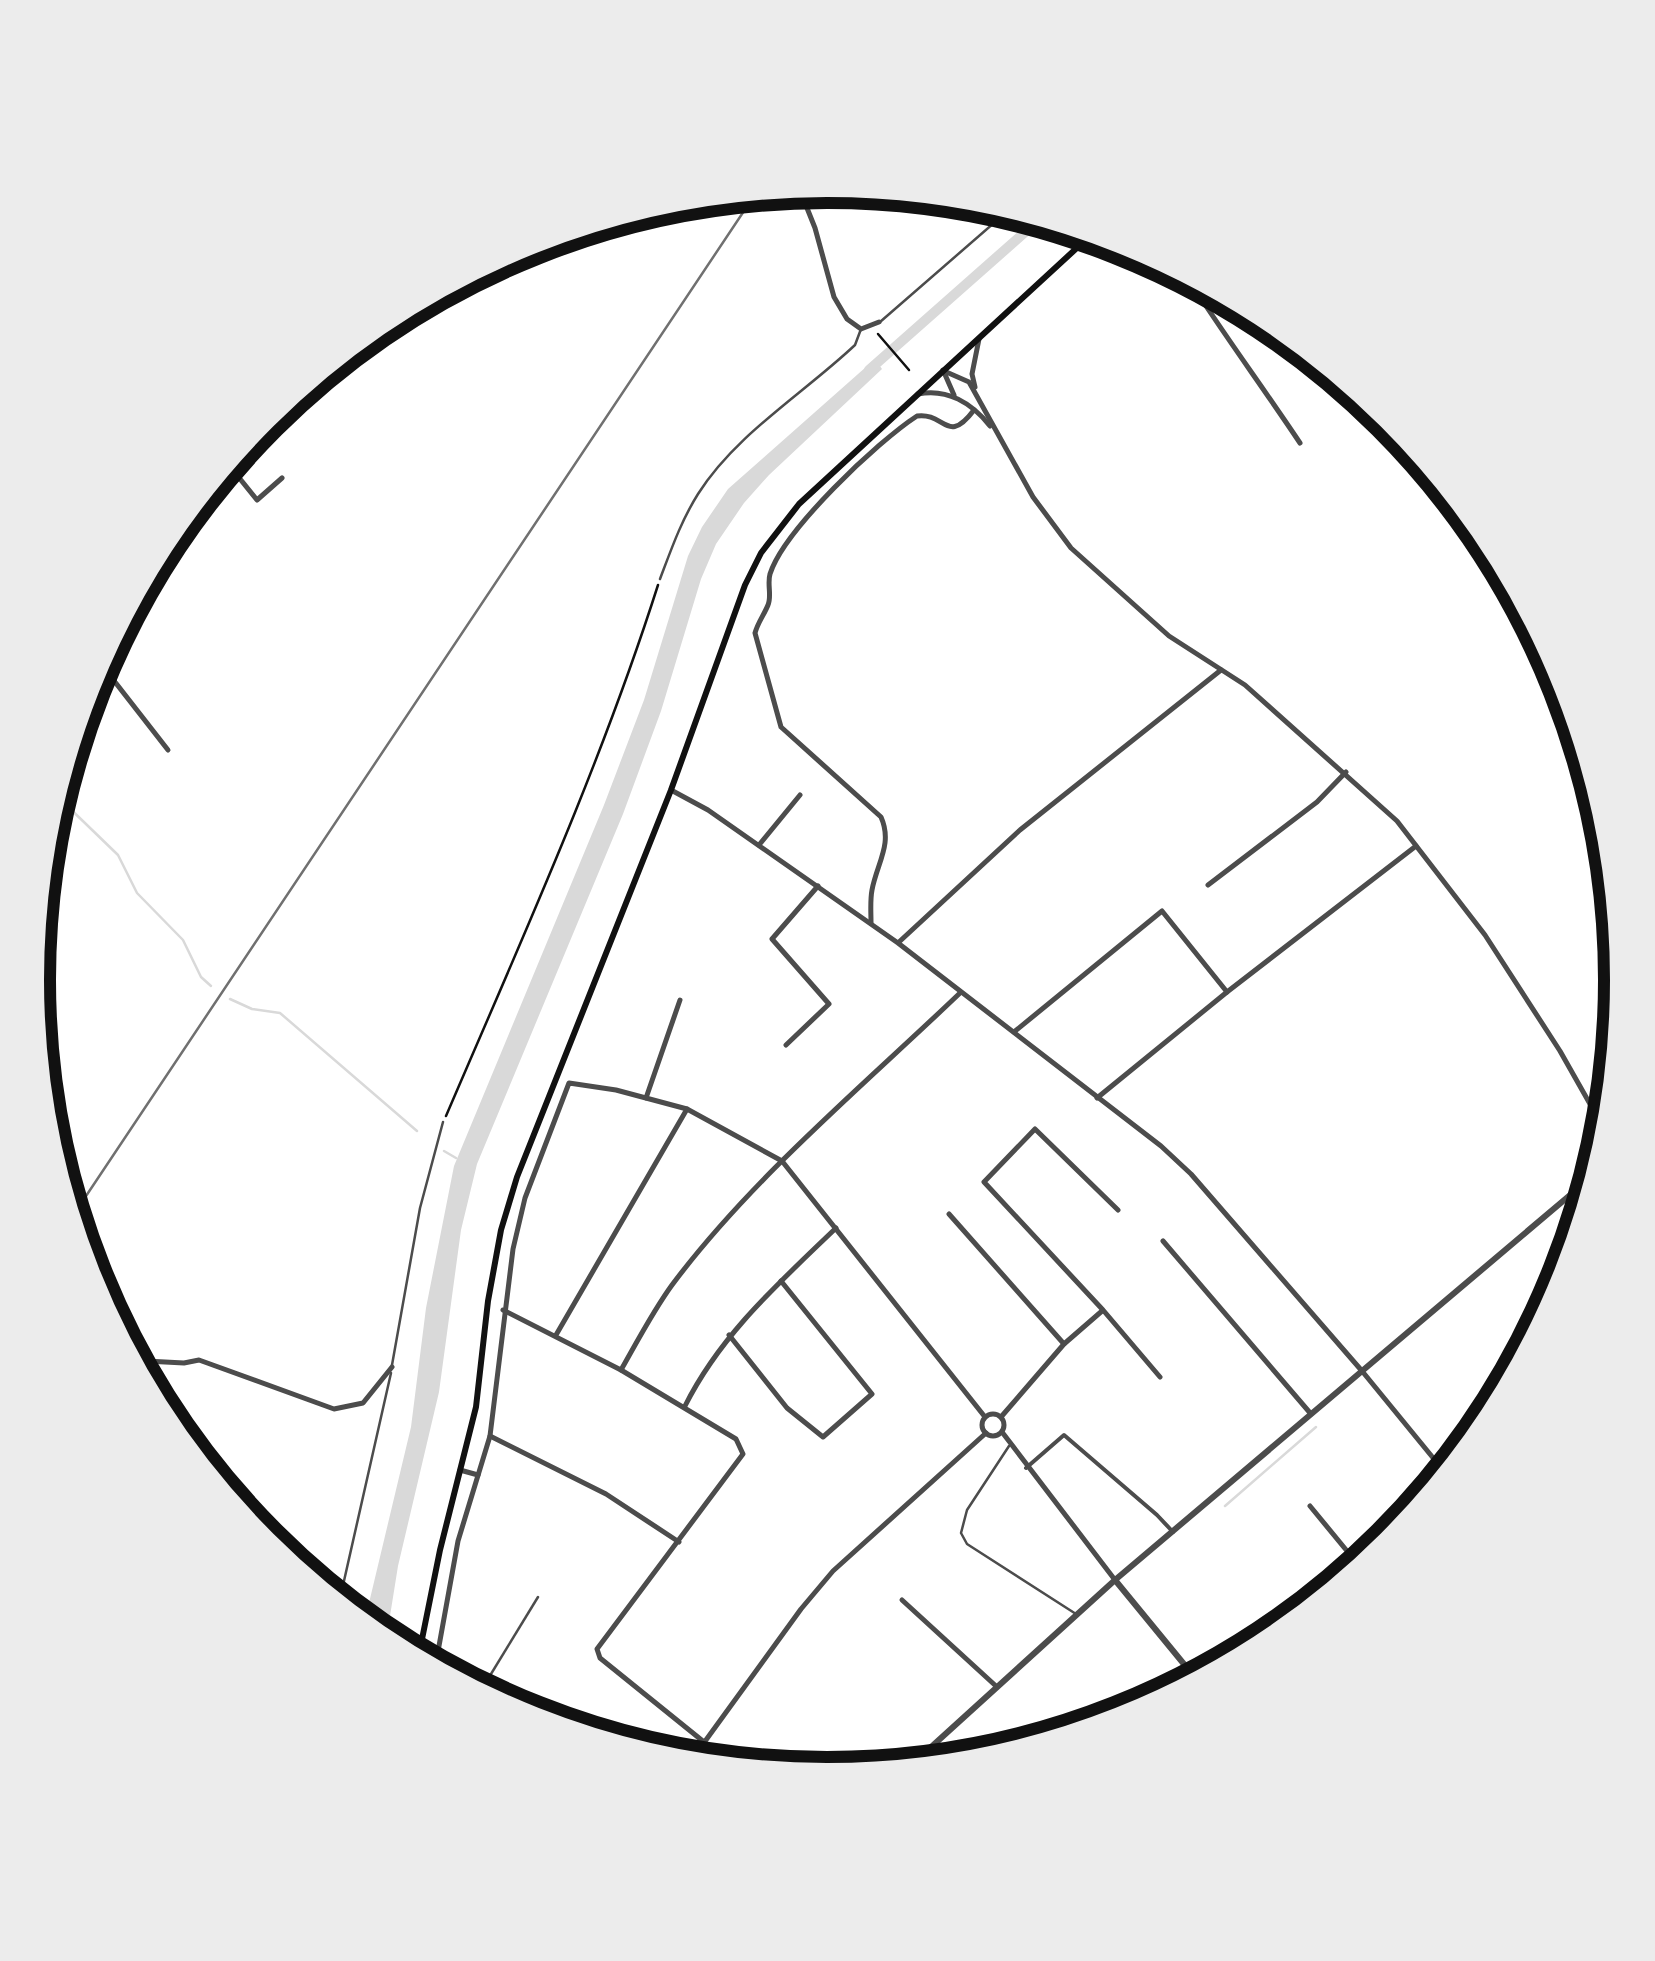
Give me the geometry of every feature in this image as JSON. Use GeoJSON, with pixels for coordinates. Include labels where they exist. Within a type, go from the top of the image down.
{"type":"FeatureCollection","features":[{"type":"Feature","properties":{"kind":"main road"},"geometry":{"type":"LineString","coordinates":[[422,1643],[476,1407],[488,1301],[501,1230],[517,1177],[672,790],[761,553],[799,504],[1080,245]]}},
{"type":"Feature","properties":{"kind":"street"},"geometry":{"type":"LineString","coordinates":[[806,204],[834,297],[847,318],[861,329],[879,322]]}},
{"type":"Feature","properties":{"kind":"street"},"geometry":{"type":"LineString","coordinates":[[1200,299],[1300,443]]}},
{"type":"Feature","properties":{"kind":"street"},"geometry":{"type":"LineString","coordinates":[[976,394],[972,374],[980,335]]}},
{"type":"Feature","properties":{"kind":"street"},"geometry":{"type":"LineString","coordinates":[[943,370],[969,382],[1044,515],[1072,548],[1148,620],[1244,685],[1398,821],[1485,934],[1593,1110]]}},
{"type":"Feature","properties":{"kind":"street"},"geometry":{"type":"LineString","coordinates":[[943,370],[954,396]]}},
{"type":"Feature","properties":{"kind":"street"},"geometry":{"type":"LineString","coordinates":[[917,394],[954,396],[996,432]]}},
{"type":"Feature","properties":{"kind":"street"},"geometry":{"type":"LineString","coordinates":[[871,923],[871,892],[887,842],[881,817],[781,727],[754,632],[769,603],[768,577],[781,552],[818,505],[917,416],[930,415],[947,428],[954,428],[974,410]]}},
{"type":"Feature","properties":{"kind":"street"},"geometry":{"type":"LineString","coordinates":[[237,475],[257,500],[282,478]]}},
{"type":"Feature","properties":{"kind":"street"},"geometry":{"type":"LineString","coordinates":[[898,943],[1020,830],[1221,670]]}},
{"type":"Feature","properties":{"kind":"street"},"geometry":{"type":"LineString","coordinates":[[112,677],[168,750]]}},
{"type":"Feature","properties":{"kind":"street"},"geometry":{"type":"LineString","coordinates":[[1208,885],[1317,802],[1346,772]]}},
{"type":"Feature","properties":{"kind":"street"},"geometry":{"type":"LineString","coordinates":[[672,790],[708,810],[871,923],[1160,1146],[1191,1174],[1436,1463]]}},
{"type":"Feature","properties":{"kind":"street"},"geometry":{"type":"LineString","coordinates":[[758,845],[800,795]]}},
{"type":"Feature","properties":{"kind":"street"},"geometry":{"type":"LineString","coordinates":[[1097,1098],[1416,845]]}},
{"type":"Feature","properties":{"kind":"street"},"geometry":{"type":"LineString","coordinates":[[786,1044],[829,1004],[772,938],[818,886]]}},
{"type":"Feature","properties":{"kind":"street"},"geometry":{"type":"LineString","coordinates":[[1014,1032],[1162,912],[1227,992]]}},
{"type":"Feature","properties":{"kind":"street"},"geometry":{"type":"LineString","coordinates":[[621,1370],[670,1287],[782,1160],[960,992]]}},
{"type":"Feature","properties":{"kind":"street"},"geometry":{"type":"LineString","coordinates":[[646,1098],[680,1000]]}},
{"type":"Feature","properties":{"kind":"street"},"geometry":{"type":"LineString","coordinates":[[438,1653],[458,1542],[490,1436],[503,1310],[524,1198],[569,1083],[688,1108],[782,1160],[985,1417]]}},
{"type":"Feature","properties":{"kind":"street"},"geometry":{"type":"LineString","coordinates":[[544,1106],[558,1111]]}},
{"type":"Feature","properties":{"kind":"street"},"geometry":{"type":"LineString","coordinates":[[556,1336],[688,1108]]}},
{"type":"Feature","properties":{"kind":"street"},"geometry":{"type":"LineString","coordinates":[[1118,1210],[1034,1129],[984,1182],[1103,1310],[1160,1378]]}},
{"type":"Feature","properties":{"kind":"street"},"geometry":{"type":"LineString","coordinates":[[926,1751],[1115,1580],[1576,1191]]}},
{"type":"Feature","properties":{"kind":"street"},"geometry":{"type":"LineString","coordinates":[[949,1214],[1064,1344]]}},
{"type":"Feature","properties":{"kind":"street"},"geometry":{"type":"LineString","coordinates":[[685,1406],[704,1370],[729,1336],[836,1228]]}},
{"type":"Feature","properties":{"kind":"street"},"geometry":{"type":"LineString","coordinates":[[1164,1241],[1311,1414]]}},
{"type":"Feature","properties":{"kind":"street"},"geometry":{"type":"LineString","coordinates":[[729,1336],[787,1408],[823,1437],[872,1394],[781,1281]]}},
{"type":"Feature","properties":{"kind":"street"},"geometry":{"type":"LineString","coordinates":[[503,1310],[685,1406],[736,1439],[743,1454],[597,1648],[600,1658],[704,1742]]}},
{"type":"Feature","properties":{"kind":"street"},"geometry":{"type":"LineString","coordinates":[[1001,1416],[1064,1344],[1103,1310]]}},
{"type":"Feature","properties":{"kind":"street"},"geometry":{"type":"LineString","coordinates":[[150,1361],[199,1360],[334,1410],[356,1406],[369,1398],[392,1367]]}},
{"type":"Feature","properties":{"kind":"street"},"geometry":{"type":"LineString","coordinates":[[481,1367],[497,1370]]}},
{"type":"Feature","properties":{"kind":"street"},"geometry":{"type":"LineString","coordinates":[[1001,1416],[985,1417],[982,1426],[994,1436],[1002,1432]]}},
{"type":"Feature","properties":{"kind":"street"},"geometry":{"type":"LineString","coordinates":[[1001,1416],[1002,1432],[1009,1446],[1187,1669]]}},
{"type":"Feature","properties":{"kind":"street"},"geometry":{"type":"LineString","coordinates":[[701,1747],[833,1571],[986,1433]]}},
{"type":"Feature","properties":{"kind":"street"},"geometry":{"type":"LineString","coordinates":[[490,1436],[606,1494],[679,1542]]}},
{"type":"Feature","properties":{"kind":"street"},"geometry":{"type":"LineString","coordinates":[[1026,1468],[1064,1436],[1173,1532]]}},
{"type":"Feature","properties":{"kind":"street"},"geometry":{"type":"LineString","coordinates":[[460,1470],[478,1475]]}},
{"type":"Feature","properties":{"kind":"street"},"geometry":{"type":"LineString","coordinates":[[1310,1506],[1348,1551],[1364,1542]]}},
{"type":"Feature","properties":{"kind":"street"},"geometry":{"type":"LineString","coordinates":[[902,1600],[996,1687]]}},
{"type":"Feature","properties":{"kind":"lane"},"geometry":{"type":"LineString","coordinates":[[879,322],[995,222]]}},
{"type":"Feature","properties":{"kind":"lane"},"geometry":{"type":"LineString","coordinates":[[660,579],[680,528],[714,472],[854,345],[861,329]]}},
{"type":"Feature","properties":{"kind":"lane"},"geometry":{"type":"LineString","coordinates":[[343,1588],[378,1440],[420,1208],[443,1122]]}},
{"type":"Feature","properties":{"kind":"lane"},"geometry":{"type":"LineString","coordinates":[[1009,1446],[967,1510],[961,1533],[967,1544],[1076,1614]]}},
{"type":"Feature","properties":{"kind":"lane"},"geometry":{"type":"LineString","coordinates":[[488,1680],[538,1597]]}},
{"type":"Feature","properties":{"kind":"path"},"geometry":{"type":"LineString","coordinates":[[878,334],[909,370]]}},
{"type":"Feature","properties":{"kind":"path"},"geometry":{"type":"LineString","coordinates":[[443,1122],[586,788],[634,663],[660,579]]}},
{"type":"Feature","properties":{"kind":"shaded area"},"geometry":{"type":"Polygon","coordinates":[[[875,359],[882,369],[744,503],[716,544],[701,579],[661,711],[623,814],[477,1164],[461,1230],[439,1392],[398,1566],[389,1622],[368,1607],[411,1427],[426,1308],[454,1166],[604,805],[644,700],[688,556],[728,489],[875,359]]]}},
{"type":"Feature","properties":{"kind":"waterway"},"geometry":{"type":"LineString","coordinates":[[869,370],[1029,229]]}},
{"type":"Feature","properties":{"kind":"waterway"},"geometry":{"type":"LineString","coordinates":[[70,808],[118,855],[137,893],[183,940],[201,977],[211,986]]}},
{"type":"Feature","properties":{"kind":"waterway"},"geometry":{"type":"LineString","coordinates":[[230,999],[252,1009],[280,1013],[417,1131]]}},
{"type":"Feature","properties":{"kind":"waterway"},"geometry":{"type":"LineString","coordinates":[[444,1151],[456,1158]]}},
{"type":"Feature","properties":{"kind":"waterway"},"geometry":{"type":"LineString","coordinates":[[1225,1506],[1316,1427]]}},
{"type":"Feature","properties":{"kind":"railway"},"geometry":{"type":"LineString","coordinates":[[82,1202],[746,208]]}}]}
